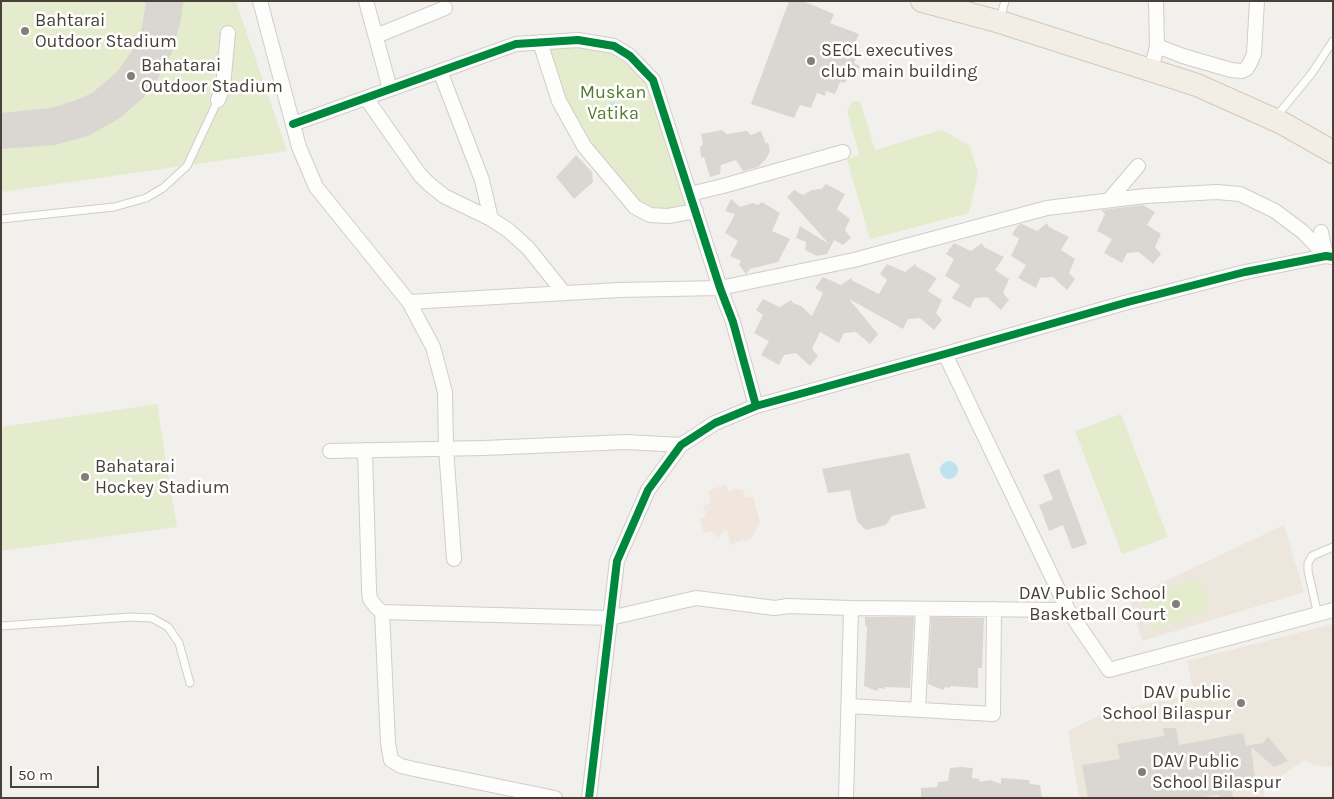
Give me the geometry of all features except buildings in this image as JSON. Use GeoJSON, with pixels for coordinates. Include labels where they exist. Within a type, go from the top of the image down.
{"type":"FeatureCollection","features":[{"type":"Feature","properties":{"kind":"main road"},"geometry":{"type":"LineString","coordinates":[[922,1],[1002,12],[1151,70],[1197,84],[1274,119],[1333,152]]}},
{"type":"Feature","properties":{"kind":"street"},"geometry":{"type":"LineString","coordinates":[[260,1],[299,146],[316,187],[410,302],[433,348],[445,392],[446,448],[454,559]]}},
{"type":"Feature","properties":{"kind":"street"},"geometry":{"type":"LineString","coordinates":[[366,1],[390,89]]}},
{"type":"Feature","properties":{"kind":"street"},"geometry":{"type":"LineString","coordinates":[[1151,70],[1157,46],[1156,1]]}},
{"type":"Feature","properties":{"kind":"street"},"geometry":{"type":"LineString","coordinates":[[1157,46],[1231,70],[1242,71],[1250,63],[1254,54],[1257,1]]}},
{"type":"Feature","properties":{"kind":"street"},"geometry":{"type":"LineString","coordinates":[[376,36],[445,8]]}},
{"type":"Feature","properties":{"kind":"street"},"geometry":{"type":"LineString","coordinates":[[218,100],[223,87],[228,33]]}},
{"type":"Feature","properties":{"kind":"street"},"geometry":{"type":"LineString","coordinates":[[293,124],[516,44],[578,40],[614,46],[630,56],[653,80],[720,288],[733,322],[756,406]]}},
{"type":"Feature","properties":{"kind":"street"},"geometry":{"type":"LineString","coordinates":[[540,42],[559,101],[584,146],[635,207],[650,215],[668,216],[696,211]]}},
{"type":"Feature","properties":{"kind":"street"},"geometry":{"type":"LineString","coordinates":[[440,71],[482,180],[491,219]]}},
{"type":"Feature","properties":{"kind":"street"},"geometry":{"type":"LineString","coordinates":[[366,98],[420,175],[429,184],[444,196],[491,219],[508,230],[528,248],[564,293]]}},
{"type":"Feature","properties":{"kind":"street"},"geometry":{"type":"LineString","coordinates":[[690,194],[843,152]]}},
{"type":"Feature","properties":{"kind":"street"},"geometry":{"type":"LineString","coordinates":[[1109,200],[1138,166]]}},
{"type":"Feature","properties":{"kind":"street"},"geometry":{"type":"LineString","coordinates":[[410,302],[618,290],[720,288],[854,260],[1046,208],[1145,196],[1217,192],[1240,194],[1275,211],[1303,232],[1329,256]]}},
{"type":"Feature","properties":{"kind":"street"},"geometry":{"type":"LineString","coordinates":[[1321,232],[1329,256]]}},
{"type":"Feature","properties":{"kind":"street"},"geometry":{"type":"LineString","coordinates":[[589,798],[617,561],[648,490],[681,445],[715,423],[756,406],[1128,302],[1245,272],[1329,256]]}},
{"type":"Feature","properties":{"kind":"street"},"geometry":{"type":"LineString","coordinates":[[944,354],[1068,610],[1110,670],[1333,610]]}},
{"type":"Feature","properties":{"kind":"street"},"geometry":{"type":"LineString","coordinates":[[330,451],[626,442],[681,445]]}},
{"type":"Feature","properties":{"kind":"street"},"geometry":{"type":"LineString","coordinates":[[365,450],[369,590],[370,599],[382,612],[610,618],[696,598],[775,608],[788,606],[1068,610]]}},
{"type":"Feature","properties":{"kind":"street"},"geometry":{"type":"LineString","coordinates":[[846,798],[851,608]]}},
{"type":"Feature","properties":{"kind":"street"},"geometry":{"type":"LineString","coordinates":[[918,710],[923,609]]}},
{"type":"Feature","properties":{"kind":"street"},"geometry":{"type":"LineString","coordinates":[[848,706],[993,714],[994,609]]}},
{"type":"Feature","properties":{"kind":"street"},"geometry":{"type":"LineString","coordinates":[[382,612],[388,743],[391,760],[401,766],[555,798]]}},
{"type":"Feature","properties":{"kind":"lane"},"geometry":{"type":"LineString","coordinates":[[1274,119],[1312,73],[1333,41]]}},
{"type":"Feature","properties":{"kind":"lane"},"geometry":{"type":"LineString","coordinates":[[1,219],[114,207],[146,198],[163,188],[187,166],[218,100]]}},
{"type":"Feature","properties":{"kind":"lane"},"geometry":{"type":"LineString","coordinates":[[1318,615],[1308,571],[1308,563],[1312,556],[1333,547]]}},
{"type":"Feature","properties":{"kind":"lane"},"geometry":{"type":"LineString","coordinates":[[1,626],[131,617],[152,618],[168,627],[178,642],[190,683]]}},
{"type":"Feature","properties":{"kind":"shaded area"},"geometry":{"type":"Polygon","coordinates":[[[726,484],[729,492],[735,489],[743,490],[746,498],[753,496],[760,522],[752,538],[745,541],[744,539],[731,545],[726,529],[719,538],[711,531],[704,533],[700,519],[706,516],[703,506],[711,503],[708,491],[726,484]]]}},
{"type":"Feature","properties":{"kind":"shaded area"},"geometry":{"type":"Polygon","coordinates":[[[1284,525],[1304,592],[1142,641],[1129,598],[1284,525]]]}},
{"type":"Feature","properties":{"kind":"shaded area","name":"DAV public School Bilaspur"},"geometry":{"type":"Polygon","coordinates":[[[1333,624],[1333,767],[1314,765],[1305,760],[1264,787],[1264,798],[1079,798],[1068,731],[1106,712],[1194,694],[1187,661],[1333,624]]]}},
{"type":"Feature","properties":{"kind":"green space","name":"Bahatarai Outdoor Stadium"},"geometry":{"type":"Polygon","coordinates":[[[1,1],[236,1],[287,151],[1,192],[1,1]]]}},
{"type":"Feature","properties":{"kind":"green space","name":"Muskan Vatika"},"geometry":{"type":"Polygon","coordinates":[[[542,43],[614,46],[643,69],[696,211],[650,215],[584,146],[542,43]]]}},
{"type":"Feature","properties":{"kind":"green space"},"geometry":{"type":"Polygon","coordinates":[[[852,101],[860,101],[875,150],[942,130],[970,146],[978,173],[969,213],[870,239],[847,159],[859,155],[847,111],[852,101]]]}},
{"type":"Feature","properties":{"kind":"green space","name":"Bahatarai Hockey Stadium"},"geometry":{"type":"Polygon","coordinates":[[[157,404],[177,527],[1,551],[1,427],[157,404]]]}},
{"type":"Feature","properties":{"kind":"green space"},"geometry":{"type":"Polygon","coordinates":[[[1121,414],[1168,537],[1122,554],[1075,431],[1121,414]]]}},
{"type":"Feature","properties":{"kind":"green space","name":"DAV Public School Basketball Court"},"geometry":{"type":"Polygon","coordinates":[[[1200,579],[1210,610],[1152,630],[1142,597],[1200,579]]]}},
{"type":"Feature","properties":{"kind":"water"},"geometry":{"type":"Polygon","coordinates":[[[611,102],[620,104],[624,108],[625,114],[621,121],[613,121],[608,118],[607,112],[611,102]]]}},
{"type":"Feature","properties":{"kind":"water"},"geometry":{"type":"Polygon","coordinates":[[[949,461],[955,464],[958,470],[955,476],[949,479],[943,476],[940,470],[943,464],[949,461]]]}},
{"type":"Feature","properties":{"kind":"cycle path"},"geometry":{"type":"LineString","coordinates":[[293,124],[516,44],[578,40],[614,46],[630,56],[653,80],[720,288],[733,322],[756,406]]}},
{"type":"Feature","properties":{"kind":"cycle path"},"geometry":{"type":"LineString","coordinates":[[589,798],[617,561],[648,490],[681,445],[715,423],[756,406],[1128,302],[1245,272],[1326,256],[1333,257]]}},
{"type":"Feature","properties":{"kind":"place","name":"Bahtarai Outdoor Stadium"},"geometry":{"type":"Point","coordinates":[25,31]}},
{"type":"Feature","properties":{"kind":"place","name":"SECL executives club main building"},"geometry":{"type":"Point","coordinates":[811,61]}},
{"type":"Feature","properties":{"kind":"place","name":"Bahatarai Outdoor Stadium"},"geometry":{"type":"Point","coordinates":[131,76]}},
{"type":"Feature","properties":{"kind":"place","name":"Bahatarai Hockey Stadium"},"geometry":{"type":"Point","coordinates":[85,477]}},
{"type":"Feature","properties":{"kind":"place","name":"DAV Public School Basketball Court"},"geometry":{"type":"Point","coordinates":[1176,604]}},
{"type":"Feature","properties":{"kind":"place","name":"DAV public School Bilaspur"},"geometry":{"type":"Point","coordinates":[1241,703]}},
{"type":"Feature","properties":{"kind":"place","name":"DAV Public School Bilaspur"},"geometry":{"type":"Point","coordinates":[1142,772]}}]}
